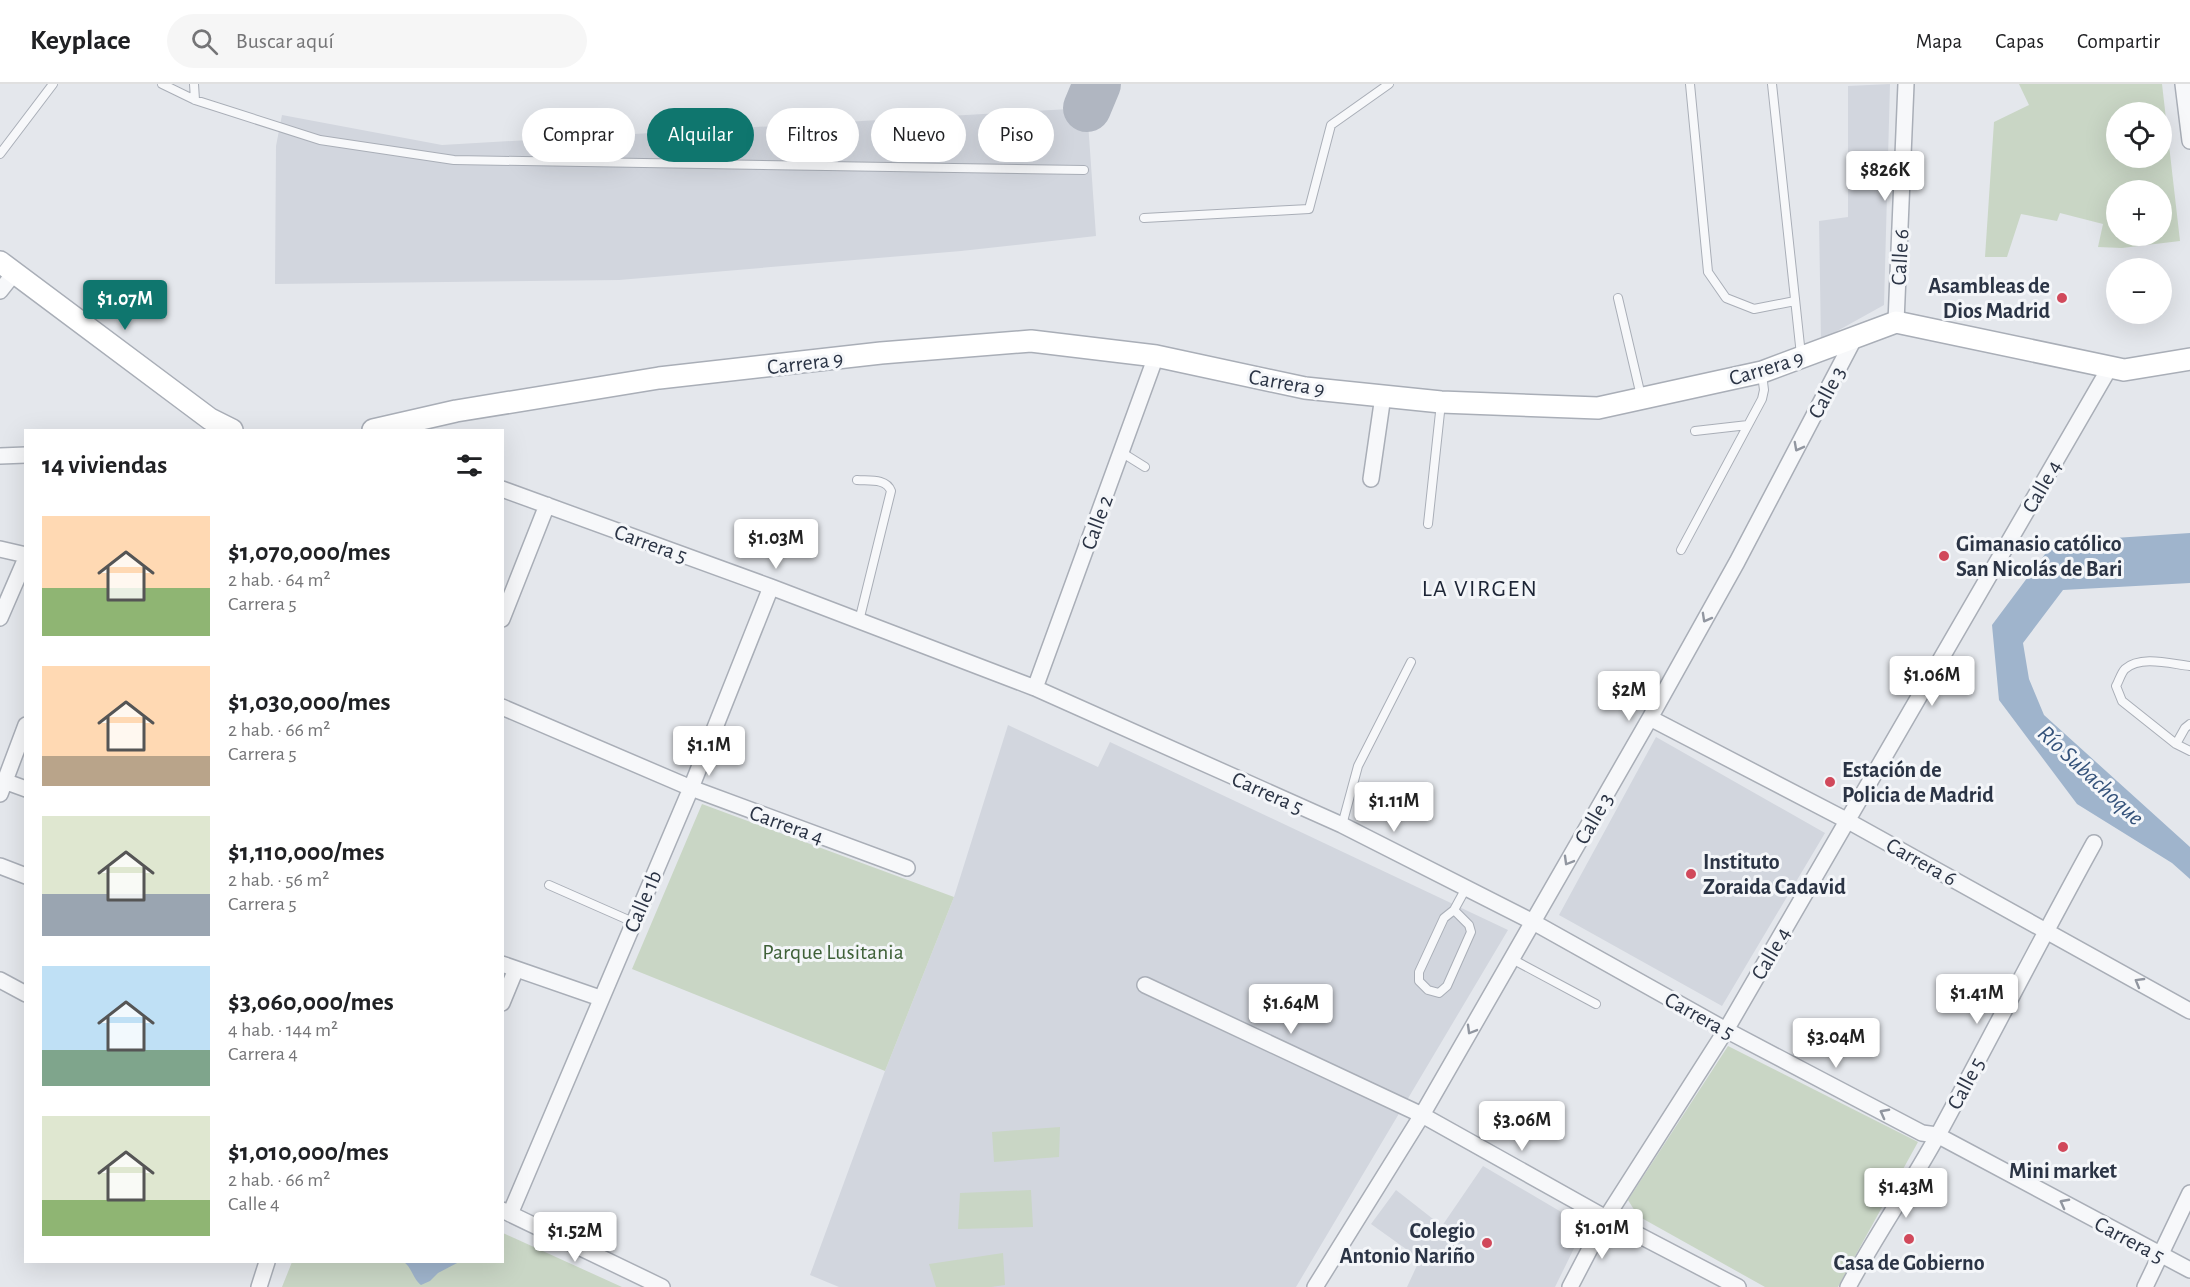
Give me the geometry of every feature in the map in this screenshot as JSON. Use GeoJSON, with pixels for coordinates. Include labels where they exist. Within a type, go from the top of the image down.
{"type":"FeatureCollection","features":[{"type":"Feature","properties":{"kind":"street","name":"Calle 6"},"geometry":{"type":"LineString","coordinates":[[1896,322],[1906,84]]}},
{"type":"Feature","properties":{"kind":"street"},"geometry":{"type":"LineString","coordinates":[[2183,84],[2190,141]]}},
{"type":"Feature","properties":{"kind":"street"},"geometry":{"type":"LineString","coordinates":[[0,291],[8,267],[210,419],[230,429]]}},
{"type":"Feature","properties":{"kind":"street","name":"Carrera 9"},"geometry":{"type":"LineString","coordinates":[[378,429],[456,411],[659,378],[881,353],[1031,341],[1156,356],[1305,387],[1441,402],[1598,408],[1762,372],[1896,322]]}},
{"type":"Feature","properties":{"kind":"street"},"geometry":{"type":"LineString","coordinates":[[1896,322],[2124,370],[2190,359]]}},
{"type":"Feature","properties":{"kind":"street","name":"Calle 3"},"geometry":{"type":"LineString","coordinates":[[1314,1287],[1422,1115],[1650,718],[1737,562],[1854,339]]}},
{"type":"Feature","properties":{"kind":"street","name":"Calle 2"},"geometry":{"type":"LineString","coordinates":[[1035,688],[1156,356]]}},
{"type":"Feature","properties":{"kind":"street","name":"Calle 4"},"geometry":{"type":"LineString","coordinates":[[1570,1287],[1606,1218],[1726,1030],[2110,367]]}},
{"type":"Feature","properties":{"kind":"street"},"geometry":{"type":"LineString","coordinates":[[1371,479],[1383,396]]}},
{"type":"Feature","properties":{"kind":"street"},"geometry":{"type":"LineString","coordinates":[[0,456],[24,455]]}},
{"type":"Feature","properties":{"kind":"street","name":"Carrera 5"},"geometry":{"type":"LineString","coordinates":[[504,490],[771,586],[1035,688],[1342,825],[1533,922],[1726,1030],[1922,1133],[1938,1135],[2190,1270]]}},
{"type":"Feature","properties":{"kind":"street"},"geometry":{"type":"LineString","coordinates":[[504,614],[547,505]]}},
{"type":"Feature","properties":{"kind":"street"},"geometry":{"type":"LineString","coordinates":[[0,549],[24,556]]}},
{"type":"Feature","properties":{"kind":"street"},"geometry":{"type":"LineString","coordinates":[[0,618],[24,562]]}},
{"type":"Feature","properties":{"kind":"street","name":"Calle 1b"},"geometry":{"type":"LineString","coordinates":[[506,1212],[691,788],[771,586]]}},
{"type":"Feature","properties":{"kind":"street","name":"Carrera 4"},"geometry":{"type":"LineString","coordinates":[[504,708],[691,788],[908,868]]}},
{"type":"Feature","properties":{"kind":"street","name":"Carrera 6"},"geometry":{"type":"LineString","coordinates":[[1650,718],[1848,821],[2190,1011]]}},
{"type":"Feature","properties":{"kind":"street"},"geometry":{"type":"LineString","coordinates":[[24,730],[1,790],[24,789]]}},
{"type":"Feature","properties":{"kind":"street","name":"Calle 5"},"geometry":{"type":"LineString","coordinates":[[1848,1287],[1874,1238],[1938,1135],[2046,929],[2094,843]]}},
{"type":"Feature","properties":{"kind":"street"},"geometry":{"type":"LineString","coordinates":[[0,866],[24,875]]}},
{"type":"Feature","properties":{"kind":"street"},"geometry":{"type":"LineString","coordinates":[[504,992],[509,966],[600,998]]}},
{"type":"Feature","properties":{"kind":"street"},"geometry":{"type":"LineString","coordinates":[[0,980],[24,993]]}},
{"type":"Feature","properties":{"kind":"street"},"geometry":{"type":"LineString","coordinates":[[1145,985],[1422,1115],[1606,1218],[1737,1287]]}},
{"type":"Feature","properties":{"kind":"street"},"geometry":{"type":"LineString","coordinates":[[2145,1287],[2190,1193]]}},
{"type":"Feature","properties":{"kind":"street"},"geometry":{"type":"LineString","coordinates":[[506,1212],[662,1287]]}},
{"type":"Feature","properties":{"kind":"street"},"geometry":{"type":"LineString","coordinates":[[259,1287],[267,1263]]}},
{"type":"Feature","properties":{"kind":"lane"},"geometry":{"type":"LineString","coordinates":[[0,154],[53,84]]}},
{"type":"Feature","properties":{"kind":"lane"},"geometry":{"type":"LineString","coordinates":[[162,84],[195,100],[320,140],[454,160],[1084,170]]}},
{"type":"Feature","properties":{"kind":"lane"},"geometry":{"type":"LineString","coordinates":[[194,84],[195,100]]}},
{"type":"Feature","properties":{"kind":"lane"},"geometry":{"type":"LineString","coordinates":[[1144,218],[1309,209],[1331,125],[1389,84]]}},
{"type":"Feature","properties":{"kind":"lane"},"geometry":{"type":"LineString","coordinates":[[1690,84],[1708,272],[1726,298],[1754,309],[1795,302]]}},
{"type":"Feature","properties":{"kind":"lane"},"geometry":{"type":"LineString","coordinates":[[1772,84],[1801,357]]}},
{"type":"Feature","properties":{"kind":"lane"},"geometry":{"type":"LineString","coordinates":[[1618,298],[1641,399]]}},
{"type":"Feature","properties":{"kind":"lane"},"geometry":{"type":"LineString","coordinates":[[1681,550],[1762,399],[1764,390],[1762,372]]}},
{"type":"Feature","properties":{"kind":"lane"},"geometry":{"type":"LineString","coordinates":[[1428,524],[1441,402]]}},
{"type":"Feature","properties":{"kind":"lane"},"geometry":{"type":"LineString","coordinates":[[1695,431],[1748,425]]}},
{"type":"Feature","properties":{"kind":"lane"},"geometry":{"type":"LineString","coordinates":[[1121,452],[1145,467]]}},
{"type":"Feature","properties":{"kind":"lane"},"geometry":{"type":"LineString","coordinates":[[857,480],[884,482],[889,485],[891,491],[859,621]]}},
{"type":"Feature","properties":{"kind":"lane"},"geometry":{"type":"LineString","coordinates":[[1342,825],[1358,766],[1411,662]]}},
{"type":"Feature","properties":{"kind":"lane"},"geometry":{"type":"LineString","coordinates":[[2190,666],[2136,662],[2123,670],[2116,686],[2122,701],[2176,744],[2190,750]]}},
{"type":"Feature","properties":{"kind":"lane"},"geometry":{"type":"LineString","coordinates":[[2176,744],[2185,728],[2190,724]]}},
{"type":"Feature","properties":{"kind":"lane"},"geometry":{"type":"LineString","coordinates":[[549,885],[633,922]]}},
{"type":"Feature","properties":{"kind":"lane"},"geometry":{"type":"LineString","coordinates":[[1454,910],[1469,925],[1471,932],[1447,986],[1439,993],[1428,990],[1419,981],[1419,972],[1444,918],[1454,910],[1466,888]]}},
{"type":"Feature","properties":{"kind":"lane"},"geometry":{"type":"LineString","coordinates":[[1512,959],[1596,1004]]}},
{"type":"Feature","properties":{"kind":"shaded area"},"geometry":{"type":"Polygon","coordinates":[[[1890,84],[1884,305],[1821,340],[1819,221],[1848,217],[1848,86],[1890,84]]]}},
{"type":"Feature","properties":{"kind":"shaded area"},"geometry":{"type":"Polygon","coordinates":[[[1087,108],[1096,236],[961,251],[619,280],[275,284],[276,146],[282,115],[442,145],[522,140],[522,162],[635,162],[635,134],[647,133],[647,162],[754,162],[754,127],[766,126],[766,162],[859,162],[859,121],[871,120],[871,162],[966,162],[966,115],[978,114],[978,162],[1054,162],[1054,110],[1087,108]]]}},
{"type":"Feature","properties":{"kind":"shaded area"},"geometry":{"type":"Polygon","coordinates":[[[1008,725],[1098,767],[1110,742],[1508,930],[1296,1287],[839,1287],[810,1275],[885,1071],[954,897],[1008,725]]]}},
{"type":"Feature","properties":{"kind":"shaded area","name":"Instituto Zoraida Cadavid"},"geometry":{"type":"Polygon","coordinates":[[[1656,737],[1825,833],[1722,1006],[1559,915],[1656,737]]]}},
{"type":"Feature","properties":{"kind":"shaded area","name":"Colegio Antonio Nariño"},"geometry":{"type":"Polygon","coordinates":[[[1483,1166],[1585,1226],[1555,1287],[1407,1287],[1420,1259],[1371,1224],[1396,1190],[1442,1226],[1483,1166]]]}},
{"type":"Feature","properties":{"kind":"green space"},"geometry":{"type":"Polygon","coordinates":[[[2019,84],[2162,84],[2164,102],[2106,102],[2106,168],[2172,168],[2180,241],[2172,242],[2172,180],[2106,180],[2106,246],[2139,246],[2098,247],[2103,224],[2060,213],[2057,221],[2021,214],[2007,257],[1985,257],[1994,122],[2029,105],[2019,84]]]}},
{"type":"Feature","properties":{"kind":"green space","name":"Parque Lusitania"},"geometry":{"type":"Polygon","coordinates":[[[702,804],[954,897],[885,1071],[632,969],[702,804]]]}},
{"type":"Feature","properties":{"kind":"green space"},"geometry":{"type":"Polygon","coordinates":[[[1728,1046],[1918,1142],[1838,1287],[1765,1287],[1638,1216],[1628,1200],[1728,1046]]]}},
{"type":"Feature","properties":{"kind":"green space"},"geometry":{"type":"Polygon","coordinates":[[[1060,1127],[1059,1157],[994,1162],[992,1132],[1060,1127]]]}},
{"type":"Feature","properties":{"kind":"green space"},"geometry":{"type":"Polygon","coordinates":[[[1031,1190],[1033,1227],[958,1229],[960,1193],[1031,1190]]]}},
{"type":"Feature","properties":{"kind":"green space"},"geometry":{"type":"Polygon","coordinates":[[[504,1233],[622,1287],[282,1287],[292,1263],[504,1263],[504,1233]]]}},
{"type":"Feature","properties":{"kind":"green space"},"geometry":{"type":"Polygon","coordinates":[[[1003,1253],[1005,1285],[936,1287],[929,1264],[1003,1253]]]}},
{"type":"Feature","properties":{"kind":"water","name":"Río Subachoque"},"geometry":{"type":"Polygon","coordinates":[[[2190,533],[2190,583],[2063,590],[2023,643],[2029,679],[2044,715],[2190,847],[2190,879],[2172,863],[2077,804],[1999,700],[1992,625],[2054,542],[2190,533]]]}},
{"type":"Feature","properties":{"kind":"water"},"geometry":{"type":"Polygon","coordinates":[[[405,1263],[457,1263],[421,1285],[405,1263]]]}},
{"type":"Feature","properties":{"kind":"taxiway"},"geometry":{"type":"LineString","coordinates":[[1087,108],[1097,84]]}},
{"type":"Feature","properties":{"kind":"place","name":"Asambleas de Dios Madrid"},"geometry":{"type":"Point","coordinates":[2062,298]}},
{"type":"Feature","properties":{"kind":"place","name":"Gimanasio católico San Nicolás de Bari"},"geometry":{"type":"Point","coordinates":[1944,556]}},
{"type":"Feature","properties":{"kind":"place","name":"Estación de Policia de Madrid"},"geometry":{"type":"Point","coordinates":[1830,782]}},
{"type":"Feature","properties":{"kind":"place","name":"Instituto Zoraida Cadavid"},"geometry":{"type":"Point","coordinates":[1691,874]}},
{"type":"Feature","properties":{"kind":"place","name":"Mini market"},"geometry":{"type":"Point","coordinates":[2063,1147]}},
{"type":"Feature","properties":{"kind":"place","name":"Casa de Gobierno"},"geometry":{"type":"Point","coordinates":[1909,1239]}},
{"type":"Feature","properties":{"kind":"place","name":"Colegio Antonio Nariño"},"geometry":{"type":"Point","coordinates":[1487,1243]}},
{"type":"Feature","properties":{"kind":"district","name":"LA VIRGEN"},"geometry":{"type":"Point","coordinates":[1480,588]}}]}
